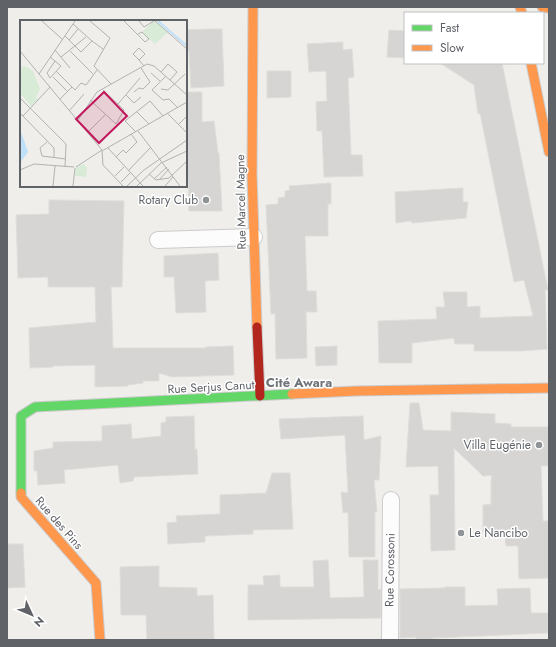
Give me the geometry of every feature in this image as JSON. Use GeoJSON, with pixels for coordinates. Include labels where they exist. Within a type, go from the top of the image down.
{"type":"FeatureCollection","features":[{"type":"Feature","properties":{"kind":"street","name":"Rue Marcel Magne"},"geometry":{"type":"LineString","coordinates":[[253,7],[252,175],[260,396]]}},
{"type":"Feature","properties":{"kind":"street"},"geometry":{"type":"LineString","coordinates":[[542,7],[549,8]]}},
{"type":"Feature","properties":{"kind":"street"},"geometry":{"type":"LineString","coordinates":[[531,64],[549,152]]}},
{"type":"Feature","properties":{"kind":"street"},"geometry":{"type":"LineString","coordinates":[[158,240],[254,237]]}},
{"type":"Feature","properties":{"kind":"street","name":"Rue Serjus Canut"},"geometry":{"type":"LineString","coordinates":[[21,416],[35,407],[356,391],[549,388]]}},
{"type":"Feature","properties":{"kind":"street","name":"Rue des Pins"},"geometry":{"type":"LineString","coordinates":[[21,416],[21,498],[96,583],[100,640]]}},
{"type":"Feature","properties":{"kind":"street","name":"Rue Corossoni"},"geometry":{"type":"LineString","coordinates":[[390,640],[391,500]]}},
{"type":"Feature","properties":{"kind":"building"},"geometry":{"type":"Polygon","coordinates":[[[222,29],[224,86],[191,88],[189,51],[187,51],[187,30],[222,29]]]}},
{"type":"Feature","properties":{"kind":"building"},"geometry":{"type":"Polygon","coordinates":[[[389,30],[404,31],[404,58],[387,57],[389,30]]]}},
{"type":"Feature","properties":{"kind":"building"},"geometry":{"type":"Polygon","coordinates":[[[343,42],[343,50],[352,49],[354,77],[348,78],[351,155],[362,155],[363,176],[324,177],[322,131],[317,131],[316,102],[327,101],[326,71],[309,72],[307,44],[343,42]]]}},
{"type":"Feature","properties":{"kind":"building"},"geometry":{"type":"Polygon","coordinates":[[[442,64],[502,64],[548,290],[545,290],[547,349],[522,351],[474,351],[474,344],[455,344],[454,338],[412,343],[412,363],[379,363],[378,321],[437,319],[436,307],[445,307],[443,292],[467,292],[467,307],[480,306],[480,318],[533,316],[524,280],[514,282],[480,113],[478,114],[474,85],[442,64]]]}},
{"type":"Feature","properties":{"kind":"building"},"geometry":{"type":"Polygon","coordinates":[[[267,71],[291,71],[291,97],[267,98],[267,71]]]}},
{"type":"Feature","properties":{"kind":"building"},"geometry":{"type":"Polygon","coordinates":[[[187,92],[202,92],[202,122],[214,121],[219,153],[222,211],[189,211],[187,92]]]}},
{"type":"Feature","properties":{"kind":"building"},"geometry":{"type":"Polygon","coordinates":[[[331,183],[331,204],[328,204],[328,236],[305,236],[307,291],[316,291],[317,312],[306,312],[307,358],[276,359],[275,314],[271,314],[266,205],[278,204],[278,198],[285,197],[285,191],[290,190],[289,186],[331,183]]]}},
{"type":"Feature","properties":{"kind":"building"},"geometry":{"type":"Polygon","coordinates":[[[463,188],[463,202],[468,202],[466,218],[396,223],[395,192],[463,188]]]}},
{"type":"Feature","properties":{"kind":"building"},"geometry":{"type":"Polygon","coordinates":[[[49,200],[124,201],[122,287],[111,287],[113,348],[206,348],[233,346],[234,375],[172,377],[159,373],[159,381],[143,381],[143,383],[128,386],[95,387],[95,365],[30,368],[29,328],[96,322],[95,287],[48,287],[48,277],[18,278],[16,215],[49,214],[49,200]]]}},
{"type":"Feature","properties":{"kind":"building"},"geometry":{"type":"Polygon","coordinates":[[[218,253],[219,280],[205,281],[206,312],[176,313],[174,277],[164,277],[164,256],[218,253]]]}},
{"type":"Feature","properties":{"kind":"building"},"geometry":{"type":"Polygon","coordinates":[[[337,346],[337,365],[316,366],[315,347],[337,346]]]}},
{"type":"Feature","properties":{"kind":"building"},"geometry":{"type":"Polygon","coordinates":[[[410,403],[419,403],[423,430],[451,431],[451,412],[495,414],[495,423],[511,424],[511,427],[549,427],[549,466],[541,466],[543,521],[549,521],[549,578],[519,579],[518,546],[506,546],[505,536],[483,533],[483,505],[491,504],[492,475],[483,476],[454,448],[455,550],[431,551],[430,495],[439,495],[438,466],[406,467],[410,403]]]}},
{"type":"Feature","properties":{"kind":"building"},"geometry":{"type":"Polygon","coordinates":[[[194,416],[195,450],[197,449],[198,474],[134,477],[133,481],[120,483],[118,465],[64,470],[65,483],[38,485],[37,471],[34,471],[34,451],[53,448],[53,442],[102,441],[102,426],[131,424],[132,439],[161,436],[161,423],[166,422],[166,417],[194,416]]]}},
{"type":"Feature","properties":{"kind":"building"},"geometry":{"type":"Polygon","coordinates":[[[363,416],[364,440],[381,436],[379,480],[374,480],[377,512],[375,512],[375,557],[349,557],[348,512],[343,513],[341,492],[348,493],[345,435],[281,439],[279,419],[363,416]]]}},
{"type":"Feature","properties":{"kind":"building"},"geometry":{"type":"Polygon","coordinates":[[[272,473],[290,473],[293,529],[253,530],[253,534],[205,536],[205,542],[168,544],[167,523],[177,522],[176,516],[220,514],[220,495],[266,493],[272,473]]]}},
{"type":"Feature","properties":{"kind":"building"},"geometry":{"type":"Polygon","coordinates":[[[7,544],[23,544],[25,587],[7,588],[7,544]]]}},
{"type":"Feature","properties":{"kind":"building"},"geometry":{"type":"Polygon","coordinates":[[[328,560],[330,598],[364,597],[363,560],[378,560],[378,590],[381,589],[381,618],[248,620],[248,585],[264,585],[263,576],[280,575],[280,587],[314,587],[313,561],[328,560]]]}},
{"type":"Feature","properties":{"kind":"building"},"geometry":{"type":"Polygon","coordinates":[[[159,566],[159,587],[197,588],[197,596],[213,595],[214,640],[147,640],[146,615],[121,615],[120,567],[159,566]]]}},
{"type":"Feature","properties":{"kind":"building"},"geometry":{"type":"Polygon","coordinates":[[[465,587],[465,606],[498,605],[497,589],[530,588],[531,613],[548,613],[548,633],[432,638],[433,639],[416,639],[416,637],[400,638],[400,589],[465,587]]]}},
{"type":"Feature","properties":{"kind":"traffic: fast"},"geometry":{"type":"LineString","coordinates":[[21,493],[21,416],[35,407],[292,394]]}},
{"type":"Feature","properties":{"kind":"traffic: slow"},"geometry":{"type":"LineString","coordinates":[[253,7],[252,175],[257,327]]}},
{"type":"Feature","properties":{"kind":"traffic: slow"},"geometry":{"type":"LineString","coordinates":[[520,7],[522,12]]}},
{"type":"Feature","properties":{"kind":"traffic: slow"},"geometry":{"type":"LineString","coordinates":[[542,7],[549,8]]}},
{"type":"Feature","properties":{"kind":"traffic: slow"},"geometry":{"type":"LineString","coordinates":[[531,64],[549,152]]}},
{"type":"Feature","properties":{"kind":"traffic: slow"},"geometry":{"type":"LineString","coordinates":[[292,394],[356,391],[549,388]]}},
{"type":"Feature","properties":{"kind":"traffic: slow"},"geometry":{"type":"LineString","coordinates":[[21,493],[21,497],[96,583],[100,640]]}},
{"type":"Feature","properties":{"kind":"traffic: jam"},"geometry":{"type":"LineString","coordinates":[[257,327],[260,396]]}},
{"type":"Feature","properties":{"kind":"place","name":"Rotary Club"},"geometry":{"type":"Point","coordinates":[206,200]}},
{"type":"Feature","properties":{"kind":"place","name":"Villa Eugénie"},"geometry":{"type":"Point","coordinates":[539,445]}},
{"type":"Feature","properties":{"kind":"place","name":"Le Nancibo"},"geometry":{"type":"Point","coordinates":[461,533]}},
{"type":"Feature","properties":{"kind":"district","name":"Cité Awara"},"geometry":{"type":"Point","coordinates":[299,382]}}]}
